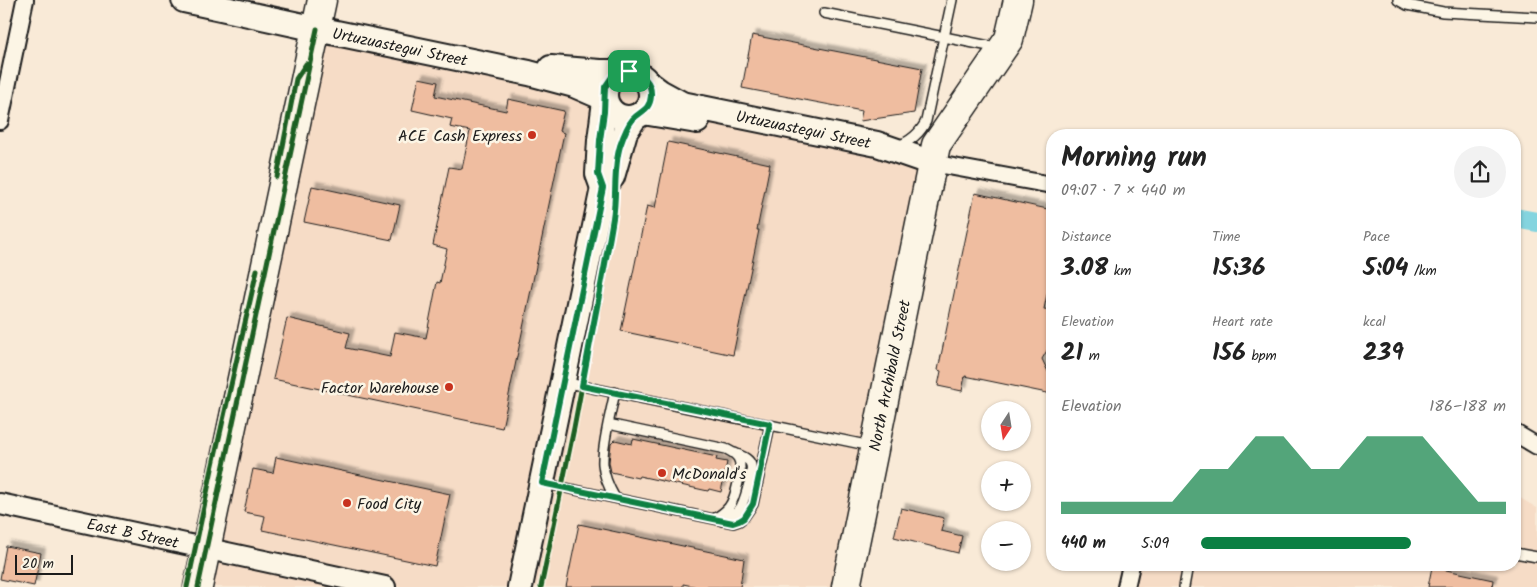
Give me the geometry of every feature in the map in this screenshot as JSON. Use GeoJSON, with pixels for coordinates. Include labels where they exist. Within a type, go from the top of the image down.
{"type":"FeatureCollection","features":[{"type":"Feature","properties":{"kind":"highway"},"geometry":{"type":"LineString","coordinates":[[198,587],[322,0]]}},
{"type":"Feature","properties":{"kind":"highway"},"geometry":{"type":"LineString","coordinates":[[1000,49],[999,23],[1004,0]]}},
{"type":"Feature","properties":{"kind":"highway"},"geometry":{"type":"LineString","coordinates":[[936,152],[1011,33],[1018,0]]}},
{"type":"Feature","properties":{"kind":"highway"},"geometry":{"type":"LineString","coordinates":[[1000,49],[1024,36],[1032,0]]}},
{"type":"Feature","properties":{"kind":"highway","name":"North Archibald Street"},"geometry":{"type":"LineString","coordinates":[[846,587],[936,152]]}},
{"type":"Feature","properties":{"kind":"main road","name":"Urtuzuastegui Street"},"geometry":{"type":"LineString","coordinates":[[184,0],[529,73],[574,85],[604,100]]}},
{"type":"Feature","properties":{"kind":"main road","name":"Urtuzuastegui Street"},"geometry":{"type":"LineString","coordinates":[[529,73],[551,68],[623,72]]}},
{"type":"Feature","properties":{"kind":"main road"},"geometry":{"type":"LineString","coordinates":[[520,587],[603,188],[612,177],[625,132],[648,106],[651,98],[651,90],[648,83],[640,74],[635,72],[623,72],[612,77],[605,87],[598,174],[603,188]]}},
{"type":"Feature","properties":{"kind":"main road","name":"Urtuzuastegui Street"},"geometry":{"type":"LineString","coordinates":[[648,83],[682,104],[890,148],[936,152]]}},
{"type":"Feature","properties":{"kind":"main road"},"geometry":{"type":"LineString","coordinates":[[604,100],[608,108],[620,117],[626,118],[639,115]]}},
{"type":"Feature","properties":{"kind":"main road","name":"Urtuzuastegui Street"},"geometry":{"type":"LineString","coordinates":[[639,115],[673,116],[875,158],[936,152]]}},
{"type":"Feature","properties":{"kind":"street"},"geometry":{"type":"LineString","coordinates":[[0,121],[25,0]]}},
{"type":"Feature","properties":{"kind":"street","name":"Urtuzuastegui Street"},"geometry":{"type":"LineString","coordinates":[[936,152],[1046,184]]}},
{"type":"Feature","properties":{"kind":"street"},"geometry":{"type":"LineString","coordinates":[[1521,437],[1537,446]]}},
{"type":"Feature","properties":{"kind":"street","name":"East B Street"},"geometry":{"type":"LineString","coordinates":[[0,504],[385,587]]}},
{"type":"Feature","properties":{"kind":"street"},"geometry":{"type":"LineString","coordinates":[[1126,587],[1130,571]]}},
{"type":"Feature","properties":{"kind":"lane"},"geometry":{"type":"LineString","coordinates":[[890,148],[902,144],[919,133],[926,121],[952,0]]}},
{"type":"Feature","properties":{"kind":"lane"},"geometry":{"type":"LineString","coordinates":[[1398,0],[1407,5],[1443,12],[1537,16]]}},
{"type":"Feature","properties":{"kind":"lane"},"geometry":{"type":"LineString","coordinates":[[824,13],[1000,49]]}},
{"type":"Feature","properties":{"kind":"lane"},"geometry":{"type":"LineString","coordinates":[[563,382],[875,447]]}},
{"type":"Feature","properties":{"kind":"lane"},"geometry":{"type":"LineString","coordinates":[[615,392],[602,455],[602,465],[607,485],[615,498]]}},
{"type":"Feature","properties":{"kind":"lane"},"geometry":{"type":"LineString","coordinates":[[608,424],[726,448],[733,452],[741,465],[735,496],[718,520]]}},
{"type":"Feature","properties":{"kind":"lane"},"geometry":{"type":"LineString","coordinates":[[542,483],[733,523],[739,521],[749,512],[753,504],[770,424]]}},
{"type":"Feature","properties":{"kind":"lane"},"geometry":{"type":"LineString","coordinates":[[1521,554],[1537,557]]}},
{"type":"Feature","properties":{"kind":"lane"},"geometry":{"type":"LineString","coordinates":[[1184,587],[1187,571]]}},
{"type":"Feature","properties":{"kind":"shaded area"},"geometry":{"type":"Polygon","coordinates":[[[317,29],[627,91],[933,157],[848,587],[199,587],[317,29]]]}},
{"type":"Feature","properties":{"kind":"shaded area"},"geometry":{"type":"Polygon","coordinates":[[[1521,499],[1537,508],[1537,587],[1127,587],[1130,571],[1521,571],[1521,499]]]}},
{"type":"Feature","properties":{"kind":"building"},"geometry":{"type":"Polygon","coordinates":[[[752,35],[922,68],[914,113],[860,121],[862,111],[742,88],[752,35]]]}},
{"type":"Feature","properties":{"kind":"building"},"geometry":{"type":"Polygon","coordinates":[[[419,78],[438,82],[435,96],[506,111],[508,99],[564,111],[559,131],[564,133],[502,428],[273,379],[287,318],[350,333],[346,348],[390,357],[395,332],[426,338],[437,282],[440,283],[447,249],[433,245],[449,167],[462,169],[470,131],[450,127],[452,119],[412,110],[419,78]]]}},
{"type":"Feature","properties":{"kind":"building"},"geometry":{"type":"Polygon","coordinates":[[[668,142],[770,164],[757,230],[759,230],[733,355],[621,331],[647,206],[655,208],[668,142]]]}},
{"type":"Feature","properties":{"kind":"building"},"geometry":{"type":"Polygon","coordinates":[[[312,186],[400,205],[392,240],[304,222],[312,186]]]}},
{"type":"Feature","properties":{"kind":"building"},"geometry":{"type":"Polygon","coordinates":[[[975,193],[1046,209],[1046,299],[1044,309],[1046,309],[1046,352],[1042,359],[1046,367],[1046,393],[965,376],[962,391],[938,386],[941,371],[938,370],[975,193]]]}},
{"type":"Feature","properties":{"kind":"building"},"geometry":{"type":"Polygon","coordinates":[[[633,439],[717,457],[716,460],[727,462],[721,492],[611,472],[609,462],[611,444],[615,440],[632,444],[633,439]]]}},
{"type":"Feature","properties":{"kind":"building","name":"Food City"},"geometry":{"type":"Polygon","coordinates":[[[276,457],[450,494],[435,566],[262,530],[265,516],[244,512],[253,469],[273,473],[276,457]]]}},
{"type":"Feature","properties":{"kind":"building"},"geometry":{"type":"Polygon","coordinates":[[[901,508],[944,518],[941,531],[962,536],[958,553],[894,537],[901,508]]]}},
{"type":"Feature","properties":{"kind":"building"},"geometry":{"type":"Polygon","coordinates":[[[579,524],[744,559],[740,587],[698,587],[683,584],[683,587],[566,587],[579,524]]]}},
{"type":"Feature","properties":{"kind":"building"},"geometry":{"type":"Polygon","coordinates":[[[6,546],[41,553],[34,586],[0,579],[6,546]]]}},
{"type":"Feature","properties":{"kind":"building"},"geometry":{"type":"Polygon","coordinates":[[[1431,571],[1451,571],[1493,580],[1492,587],[1428,587],[1431,571]]]}},
{"type":"Feature","properties":{"kind":"waterway"},"geometry":{"type":"LineString","coordinates":[[1521,219],[1537,222]]}},
{"type":"Feature","properties":{"kind":"cycle path"},"geometry":{"type":"LineString","coordinates":[[198,587],[317,29]]}},
{"type":"Feature","properties":{"kind":"cycle path"},"geometry":{"type":"LineString","coordinates":[[277,177],[296,79],[306,64]]}},
{"type":"Feature","properties":{"kind":"cycle path"},"geometry":{"type":"LineString","coordinates":[[541,587],[574,428],[614,215],[617,158]]}},
{"type":"Feature","properties":{"kind":"cycle path"},"geometry":{"type":"LineString","coordinates":[[187,587],[257,270]]}},
{"type":"Feature","properties":{"kind":"place","name":"ACE Cash Express"},"geometry":{"type":"Point","coordinates":[532,135]}},
{"type":"Feature","properties":{"kind":"place","name":"Factor Warehouse"},"geometry":{"type":"Point","coordinates":[449,387]}},
{"type":"Feature","properties":{"kind":"place","name":"McDonald's"},"geometry":{"type":"Point","coordinates":[662,473]}},
{"type":"Feature","properties":{"kind":"place","name":"Food City"},"geometry":{"type":"Point","coordinates":[347,503]}},
{"type":"Feature","properties":{"kind":"route"},"geometry":{"type":"LineString","coordinates":[[629,71],[640,74],[645,78],[651,90],[651,98],[648,106],[630,124],[620,146],[614,215],[582,386],[770,424],[753,504],[744,518],[733,523],[542,483],[603,188],[598,174],[605,87],[612,77],[629,71]]}}]}
